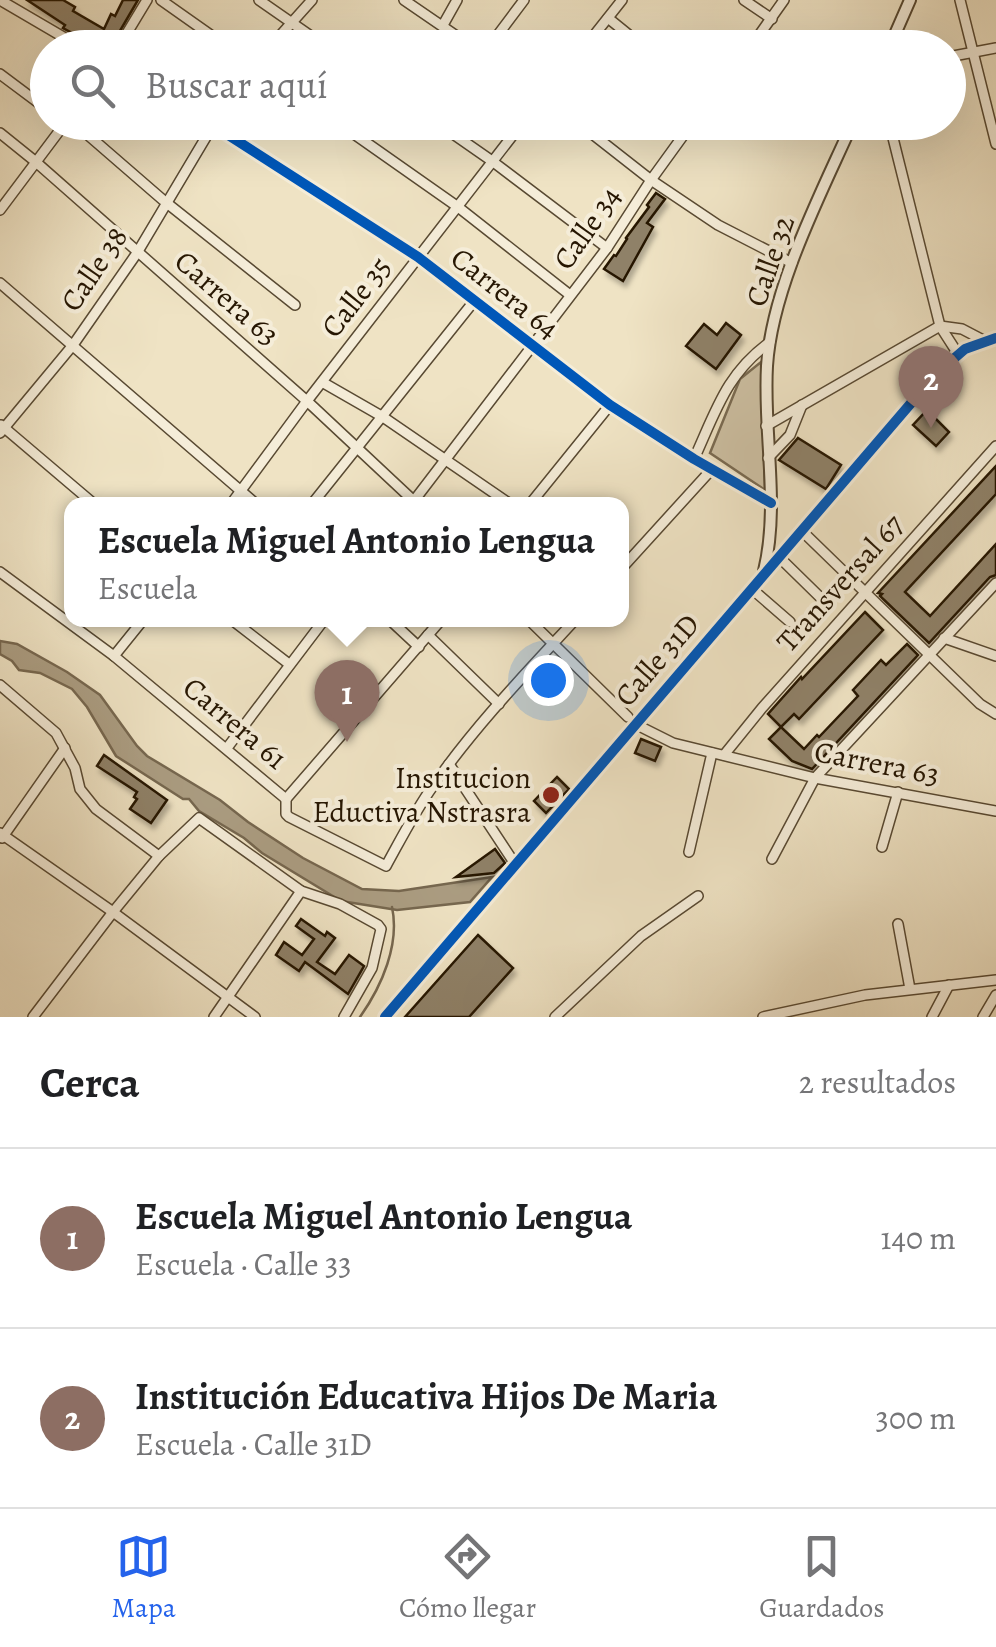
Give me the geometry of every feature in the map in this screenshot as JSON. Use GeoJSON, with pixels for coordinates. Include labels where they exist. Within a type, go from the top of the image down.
{"type":"FeatureCollection","features":[{"type":"Feature","properties":{"kind":"street"},"geometry":{"type":"LineString","coordinates":[[0,0],[51,30]]}},
{"type":"Feature","properties":{"kind":"street"},"geometry":{"type":"LineString","coordinates":[[129,30],[147,0]]}},
{"type":"Feature","properties":{"kind":"street"},"geometry":{"type":"LineString","coordinates":[[161,0],[204,30]]}},
{"type":"Feature","properties":{"kind":"street"},"geometry":{"type":"LineString","coordinates":[[259,0],[302,30]]}},
{"type":"Feature","properties":{"kind":"street"},"geometry":{"type":"LineString","coordinates":[[286,30],[312,0]]}},
{"type":"Feature","properties":{"kind":"street"},"geometry":{"type":"LineString","coordinates":[[404,0],[451,30]]}},
{"type":"Feature","properties":{"kind":"street"},"geometry":{"type":"LineString","coordinates":[[443,24],[458,0]]}},
{"type":"Feature","properties":{"kind":"street"},"geometry":{"type":"LineString","coordinates":[[502,30],[524,0]]}},
{"type":"Feature","properties":{"kind":"street"},"geometry":{"type":"LineString","coordinates":[[598,30],[622,0]]}},
{"type":"Feature","properties":{"kind":"street"},"geometry":{"type":"LineString","coordinates":[[744,0],[772,19]]}},
{"type":"Feature","properties":{"kind":"street"},"geometry":{"type":"LineString","coordinates":[[764,30],[784,0]]}},
{"type":"Feature","properties":{"kind":"street"},"geometry":{"type":"LineString","coordinates":[[897,30],[910,0]]}},
{"type":"Feature","properties":{"kind":"street"},"geometry":{"type":"LineString","coordinates":[[960,0],[996,144]]}},
{"type":"Feature","properties":{"kind":"street"},"geometry":{"type":"LineString","coordinates":[[608,18],[623,30]]}},
{"type":"Feature","properties":{"kind":"street"},"geometry":{"type":"LineString","coordinates":[[966,54],[996,48]]}},
{"type":"Feature","properties":{"kind":"street"},"geometry":{"type":"LineString","coordinates":[[0,74],[30,96]]}},
{"type":"Feature","properties":{"kind":"street","name":"Carrera 63"},"geometry":{"type":"LineString","coordinates":[[0,133],[306,401],[408,497]]}},
{"type":"Feature","properties":{"kind":"street"},"geometry":{"type":"LineString","coordinates":[[0,210],[55,140]]}},
{"type":"Feature","properties":{"kind":"street"},"geometry":{"type":"LineString","coordinates":[[92,140],[295,304]]}},
{"type":"Feature","properties":{"kind":"street","name":"Calle 38"},"geometry":{"type":"LineString","coordinates":[[1,428],[72,345],[168,204],[203,140]]}},
{"type":"Feature","properties":{"kind":"street","name":"Carrera 64"},"geometry":{"type":"LineString","coordinates":[[238,140],[418,257],[610,405],[771,503]]}},
{"type":"Feature","properties":{"kind":"street"},"geometry":{"type":"LineString","coordinates":[[362,140],[458,207],[570,295]]}},
{"type":"Feature","properties":{"kind":"street"},"geometry":{"type":"LineString","coordinates":[[462,140],[607,248]]}},
{"type":"Feature","properties":{"kind":"street","name":"Calle 35"},"geometry":{"type":"LineString","coordinates":[[236,497],[509,140]]}},
{"type":"Feature","properties":{"kind":"street"},"geometry":{"type":"LineString","coordinates":[[599,140],[718,226],[792,264]]}},
{"type":"Feature","properties":{"kind":"street","name":"Calle 34"},"geometry":{"type":"LineString","coordinates":[[419,497],[607,248],[680,140]]}},
{"type":"Feature","properties":{"kind":"street","name":"Calle 32"},"geometry":{"type":"LineString","coordinates":[[694,458],[728,384],[770,342],[792,264],[845,140]]}},
{"type":"Feature","properties":{"kind":"street"},"geometry":{"type":"LineString","coordinates":[[894,140],[940,326],[958,354]]}},
{"type":"Feature","properties":{"kind":"street"},"geometry":{"type":"LineString","coordinates":[[0,283],[248,497]]}},
{"type":"Feature","properties":{"kind":"street"},"geometry":{"type":"LineString","coordinates":[[318,497],[475,300]]}},
{"type":"Feature","properties":{"kind":"street"},"geometry":{"type":"LineString","coordinates":[[766,426],[940,326],[962,329],[985,341]]}},
{"type":"Feature","properties":{"kind":"street","name":"Calle 31D"},"geometry":{"type":"LineString","coordinates":[[385,1017],[631,721],[752,589],[936,374],[958,354],[985,341]]}},
{"type":"Feature","properties":{"kind":"street"},"geometry":{"type":"LineString","coordinates":[[762,576],[771,538],[766,426],[770,342]]}},
{"type":"Feature","properties":{"kind":"street"},"geometry":{"type":"LineString","coordinates":[[322,382],[383,417],[500,497]]}},
{"type":"Feature","properties":{"kind":"street"},"geometry":{"type":"LineString","coordinates":[[536,497],[610,405]]}},
{"type":"Feature","properties":{"kind":"street"},"geometry":{"type":"LineString","coordinates":[[768,458],[790,435],[802,405]]}},
{"type":"Feature","properties":{"kind":"street"},"geometry":{"type":"LineString","coordinates":[[1,428],[85,497]]}},
{"type":"Feature","properties":{"kind":"street","name":"Transversal 67"},"geometry":{"type":"LineString","coordinates":[[724,755],[996,446]]}},
{"type":"Feature","properties":{"kind":"street"},"geometry":{"type":"LineString","coordinates":[[629,560],[712,469]]}},
{"type":"Feature","properties":{"kind":"street"},"geometry":{"type":"LineString","coordinates":[[802,531],[980,704],[996,714]]}},
{"type":"Feature","properties":{"kind":"street"},"geometry":{"type":"LineString","coordinates":[[779,557],[827,604]]}},
{"type":"Feature","properties":{"kind":"street","name":"Carrera 61"},"geometry":{"type":"LineString","coordinates":[[0,572],[64,619]]}},
{"type":"Feature","properties":{"kind":"street"},"geometry":{"type":"LineString","coordinates":[[772,859],[815,778],[996,583]]}},
{"type":"Feature","properties":{"kind":"street"},"geometry":{"type":"LineString","coordinates":[[752,589],[790,622]]}},
{"type":"Feature","properties":{"kind":"street","name":"Carrera 61"},"geometry":{"type":"LineString","coordinates":[[75,627],[286,799],[288,818],[386,866],[415,813],[449,764]]}},
{"type":"Feature","properties":{"kind":"street"},"geometry":{"type":"LineString","coordinates":[[114,656],[137,627]]}},
{"type":"Feature","properties":{"kind":"street"},"geometry":{"type":"LineString","coordinates":[[241,627],[289,664]]}},
{"type":"Feature","properties":{"kind":"street"},"geometry":{"type":"LineString","coordinates":[[227,748],[318,627]]}},
{"type":"Feature","properties":{"kind":"street"},"geometry":{"type":"LineString","coordinates":[[398,627],[419,647]]}},
{"type":"Feature","properties":{"kind":"street"},"geometry":{"type":"LineString","coordinates":[[286,799],[435,627]]}},
{"type":"Feature","properties":{"kind":"street","name":"Carrera 63"},"geometry":{"type":"LineString","coordinates":[[537,627],[631,721],[673,743],[815,778],[996,811]]}},
{"type":"Feature","properties":{"kind":"street"},"geometry":{"type":"LineString","coordinates":[[515,864],[449,764],[569,627]]}},
{"type":"Feature","properties":{"kind":"street"},"geometry":{"type":"LineString","coordinates":[[428,635],[499,704]]}},
{"type":"Feature","properties":{"kind":"street"},"geometry":{"type":"LineString","coordinates":[[944,638],[996,656]]}},
{"type":"Feature","properties":{"kind":"street"},"geometry":{"type":"LineString","coordinates":[[0,685],[56,732],[80,789],[96,809],[159,856]]}},
{"type":"Feature","properties":{"kind":"street"},"geometry":{"type":"LineString","coordinates":[[65,748],[1,836],[256,1017]]}},
{"type":"Feature","properties":{"kind":"street"},"geometry":{"type":"LineString","coordinates":[[689,852],[712,753]]}},
{"type":"Feature","properties":{"kind":"street"},"geometry":{"type":"LineString","coordinates":[[882,847],[898,792]]}},
{"type":"Feature","properties":{"kind":"street"},"geometry":{"type":"LineString","coordinates":[[33,1017],[159,856],[198,818],[302,891],[340,904],[381,929],[372,968],[344,1017]]}},
{"type":"Feature","properties":{"kind":"street"},"geometry":{"type":"LineString","coordinates":[[214,1017],[302,891]]}},
{"type":"Feature","properties":{"kind":"street"},"geometry":{"type":"LineString","coordinates":[[555,1017],[641,936],[698,896]]}},
{"type":"Feature","properties":{"kind":"street"},"geometry":{"type":"LineString","coordinates":[[898,924],[910,989]]}},
{"type":"Feature","properties":{"kind":"street"},"geometry":{"type":"LineString","coordinates":[[763,1017],[834,1000],[996,980]]}},
{"type":"Feature","properties":{"kind":"street"},"geometry":{"type":"LineString","coordinates":[[932,1017],[949,985]]}},
{"type":"Feature","properties":{"kind":"street"},"geometry":{"type":"LineString","coordinates":[[983,1017],[996,995]]}},
{"type":"Feature","properties":{"kind":"shaded area"},"geometry":{"type":"Polygon","coordinates":[[[761,362],[765,490],[710,453],[740,379],[761,362]]]}},
{"type":"Feature","properties":{"kind":"shaded area"},"geometry":{"type":"Polygon","coordinates":[[[0,641],[17,644],[67,672],[100,695],[147,756],[220,800],[303,858],[362,889],[399,891],[492,877],[470,902],[397,910],[341,901],[199,811],[189,799],[183,799],[116,756],[72,689],[40,673],[19,670],[0,654],[0,641]]]}},
{"type":"Feature","properties":{"kind":"building"},"geometry":{"type":"Polygon","coordinates":[[[27,0],[63,0],[75,7],[73,11],[104,29],[123,0],[138,0],[120,30],[67,30],[27,0]]]}},
{"type":"Feature","properties":{"kind":"building"},"geometry":{"type":"Polygon","coordinates":[[[656,193],[665,199],[647,223],[653,227],[623,281],[604,269],[656,193]]]}},
{"type":"Feature","properties":{"kind":"building"},"geometry":{"type":"Polygon","coordinates":[[[726,323],[741,335],[716,369],[686,346],[704,324],[717,335],[726,323]]]}},
{"type":"Feature","properties":{"kind":"building"},"geometry":{"type":"Polygon","coordinates":[[[927,410],[949,432],[936,446],[913,425],[927,410]]]}},
{"type":"Feature","properties":{"kind":"building"},"geometry":{"type":"Polygon","coordinates":[[[798,438],[841,465],[826,489],[779,460],[798,438]]]}},
{"type":"Feature","properties":{"kind":"building"},"geometry":{"type":"Polygon","coordinates":[[[996,466],[996,494],[905,592],[930,616],[996,544],[996,575],[929,643],[878,593],[996,466]]]}},
{"type":"Feature","properties":{"kind":"building"},"geometry":{"type":"Polygon","coordinates":[[[865,612],[883,630],[799,719],[794,714],[781,727],[768,714],[865,612]]]}},
{"type":"Feature","properties":{"kind":"building"},"geometry":{"type":"Polygon","coordinates":[[[907,644],[918,655],[812,769],[792,761],[769,739],[781,727],[804,749],[858,696],[853,690],[881,660],[886,665],[907,644]]]}},
{"type":"Feature","properties":{"kind":"building"},"geometry":{"type":"Polygon","coordinates":[[[641,739],[661,747],[655,761],[635,753],[641,739]]]}},
{"type":"Feature","properties":{"kind":"building"},"geometry":{"type":"Polygon","coordinates":[[[104,755],[167,800],[151,823],[130,809],[137,792],[97,766],[104,755]]]}},
{"type":"Feature","properties":{"kind":"building","name":"Institucion Eductiva Nstrasra"},"geometry":{"type":"Polygon","coordinates":[[[557,777],[569,789],[546,813],[534,801],[557,777]]]}},
{"type":"Feature","properties":{"kind":"building"},"geometry":{"type":"Polygon","coordinates":[[[495,849],[505,863],[494,873],[456,877],[495,849]]]}},
{"type":"Feature","properties":{"kind":"building"},"geometry":{"type":"Polygon","coordinates":[[[301,919],[325,936],[327,932],[335,938],[317,962],[335,974],[349,955],[364,966],[348,994],[305,962],[299,971],[276,955],[284,942],[302,955],[314,939],[296,926],[301,919]]]}},
{"type":"Feature","properties":{"kind":"building"},"geometry":{"type":"Polygon","coordinates":[[[478,935],[513,968],[469,1017],[405,1017],[478,935]]]}},
{"type":"Feature","properties":{"kind":"waterway"},"geometry":{"type":"LineString","coordinates":[[360,1017],[387,964],[393,935],[392,907]]}},
{"type":"Feature","properties":{"kind":"cycle path"},"geometry":{"type":"LineString","coordinates":[[236,140],[418,257],[610,405],[771,503]]}},
{"type":"Feature","properties":{"kind":"cycle path"},"geometry":{"type":"LineString","coordinates":[[385,1017],[936,374],[965,349],[996,338]]}},
{"type":"Feature","properties":{"kind":"place","name":"Institución Educativa Hijos De Maria"},"geometry":{"type":"Point","coordinates":[931,428]}},
{"type":"Feature","properties":{"kind":"place","name":"Escuela Miguel Antonio Lengua"},"geometry":{"type":"Point","coordinates":[347,742]}},
{"type":"Feature","properties":{"kind":"place","name":"Institucion Eductiva Nstrasra"},"geometry":{"type":"Point","coordinates":[551,795]}}]}
